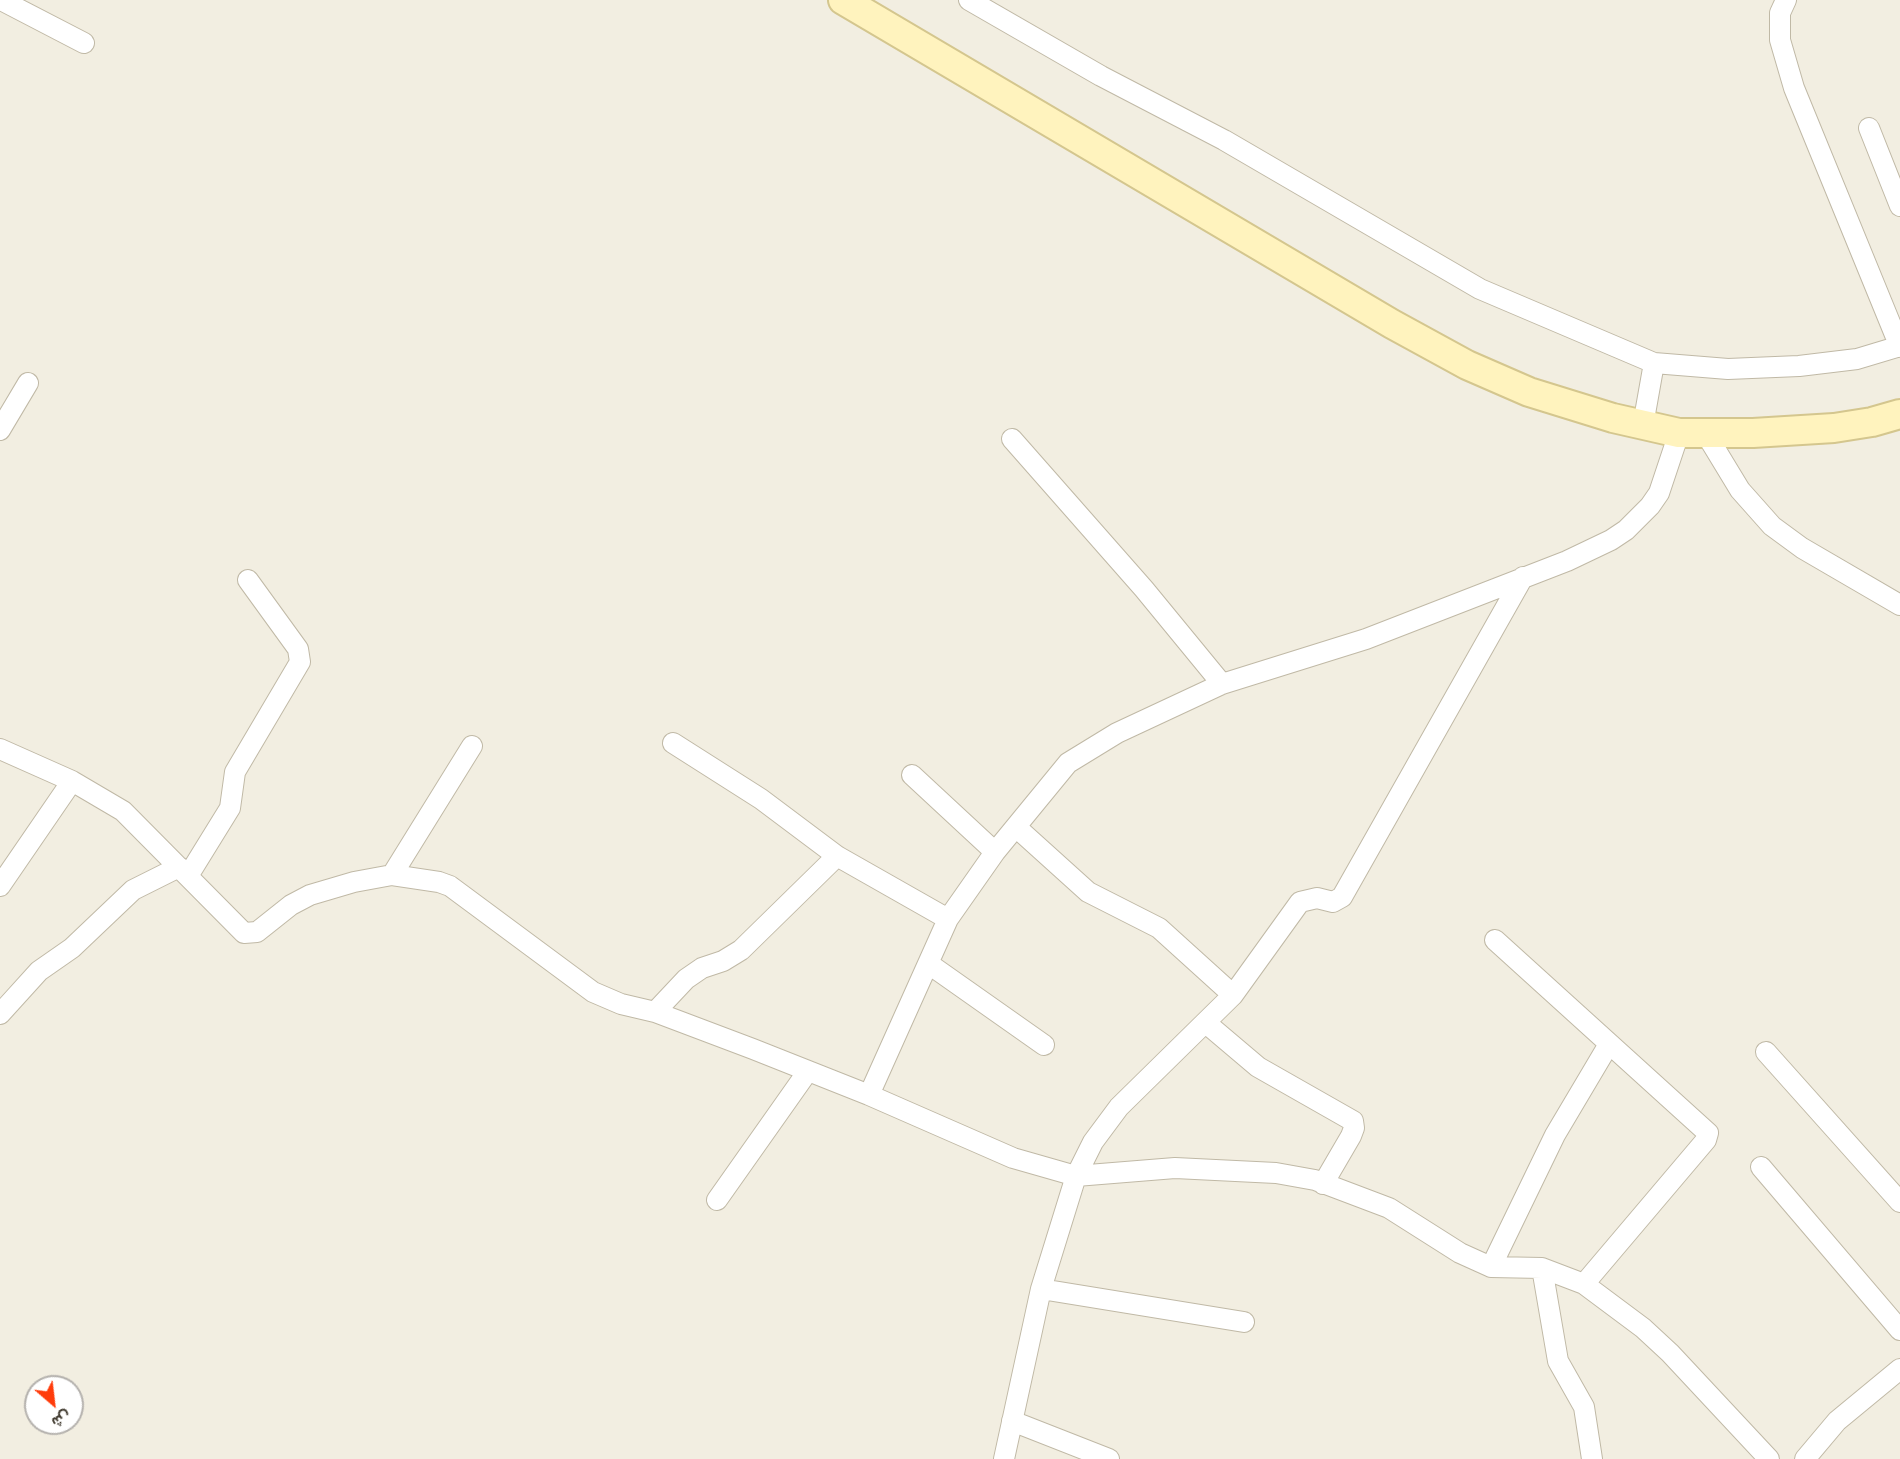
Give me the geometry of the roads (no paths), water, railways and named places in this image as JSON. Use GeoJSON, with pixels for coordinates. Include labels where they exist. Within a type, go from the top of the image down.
{"type":"FeatureCollection","features":[{"type":"Feature","properties":{"kind":"street"},"geometry":{"type":"LineString","coordinates":[[1,0],[84,43]]}},
{"type":"Feature","properties":{"kind":"street"},"geometry":{"type":"LineString","coordinates":[[843,0],[1334,290],[1467,365],[1559,402],[1644,413],[1692,434],[1772,526],[1802,548],[1900,605]]}},
{"type":"Feature","properties":{"kind":"street"},"geometry":{"type":"LineString","coordinates":[[969,0],[1101,76],[1224,140],[1480,289],[1652,371],[1799,366],[1857,359],[1900,347],[1794,88],[1780,40],[1780,13],[1786,0]]}},
{"type":"Feature","properties":{"kind":"street"},"geometry":{"type":"LineString","coordinates":[[1869,128],[1900,206]]}},
{"type":"Feature","properties":{"kind":"street"},"geometry":{"type":"LineString","coordinates":[[1644,413],[1652,371]]}},
{"type":"Feature","properties":{"kind":"street"},"geometry":{"type":"LineString","coordinates":[[0,430],[28,383]]}},
{"type":"Feature","properties":{"kind":"street"},"geometry":{"type":"LineString","coordinates":[[1692,434],[1834,428],[1872,422],[1900,414]]}},
{"type":"Feature","properties":{"kind":"street"},"geometry":{"type":"LineString","coordinates":[[869,1095],[948,919],[995,852],[1056,776],[1085,751],[1222,684],[1366,639],[1587,552],[1611,540],[1638,520],[1659,493],[1692,434]]}},
{"type":"Feature","properties":{"kind":"street"},"geometry":{"type":"LineString","coordinates":[[1012,439],[1144,589],[1222,684]]}},
{"type":"Feature","properties":{"kind":"street"},"geometry":{"type":"LineString","coordinates":[[1004,1459],[1041,1289],[1076,1176],[1093,1142],[1109,1118],[1233,995],[1300,902],[1317,898],[1333,902],[1342,897],[1523,577]]}},
{"type":"Feature","properties":{"kind":"street"},"geometry":{"type":"LineString","coordinates":[[0,1014],[39,971],[77,944],[133,890],[183,872],[230,808],[235,772],[300,662],[298,649],[248,580]]}},
{"type":"Feature","properties":{"kind":"street"},"geometry":{"type":"LineString","coordinates":[[673,743],[761,799],[837,856],[948,919]]}},
{"type":"Feature","properties":{"kind":"street"},"geometry":{"type":"LineString","coordinates":[[392,875],[472,746]]}},
{"type":"Feature","properties":{"kind":"street"},"geometry":{"type":"LineString","coordinates":[[0,749],[72,782],[135,820],[237,929],[249,934],[257,932],[291,905],[310,895],[354,882],[392,875],[424,878],[450,886],[593,992],[621,1004],[656,1012],[869,1095],[1013,1158],[1076,1176],[1175,1168],[1276,1173],[1323,1184],[1389,1208],[1460,1253],[1491,1267],[1542,1268],[1584,1284],[1643,1328],[1670,1353],[1769,1459]]}},
{"type":"Feature","properties":{"kind":"street"},"geometry":{"type":"LineString","coordinates":[[912,775],[995,852]]}},
{"type":"Feature","properties":{"kind":"street"},"geometry":{"type":"LineString","coordinates":[[0,885],[72,782]]}},
{"type":"Feature","properties":{"kind":"street"},"geometry":{"type":"LineString","coordinates":[[1016,827],[1088,892],[1159,928],[1233,995]]}},
{"type":"Feature","properties":{"kind":"street"},"geometry":{"type":"LineString","coordinates":[[656,1012],[686,980],[702,968],[723,961],[741,950],[837,856]]}},
{"type":"Feature","properties":{"kind":"street"},"geometry":{"type":"LineString","coordinates":[[1495,940],[1707,1131],[1708,1135],[1584,1284]]}},
{"type":"Feature","properties":{"kind":"street"},"geometry":{"type":"LineString","coordinates":[[929,964],[1044,1046]]}},
{"type":"Feature","properties":{"kind":"street"},"geometry":{"type":"LineString","coordinates":[[1206,1023],[1258,1067],[1353,1121],[1351,1136],[1323,1184]]}},
{"type":"Feature","properties":{"kind":"street"},"geometry":{"type":"LineString","coordinates":[[1491,1267],[1555,1135],[1609,1044]]}},
{"type":"Feature","properties":{"kind":"street"},"geometry":{"type":"LineString","coordinates":[[1766,1052],[1900,1202]]}},
{"type":"Feature","properties":{"kind":"street"},"geometry":{"type":"LineString","coordinates":[[717,1200],[808,1071]]}},
{"type":"Feature","properties":{"kind":"street"},"geometry":{"type":"LineString","coordinates":[[1761,1167],[1900,1330]]}},
{"type":"Feature","properties":{"kind":"street"},"geometry":{"type":"LineString","coordinates":[[1542,1268],[1558,1361],[1584,1407],[1588,1420],[1592,1459]]}},
{"type":"Feature","properties":{"kind":"street"},"geometry":{"type":"LineString","coordinates":[[1041,1289],[1244,1322]]}},
{"type":"Feature","properties":{"kind":"street"},"geometry":{"type":"LineString","coordinates":[[1811,1457],[1837,1421],[1900,1369]]}},
{"type":"Feature","properties":{"kind":"street"},"geometry":{"type":"LineString","coordinates":[[1012,1421],[1109,1459]]}}]}
